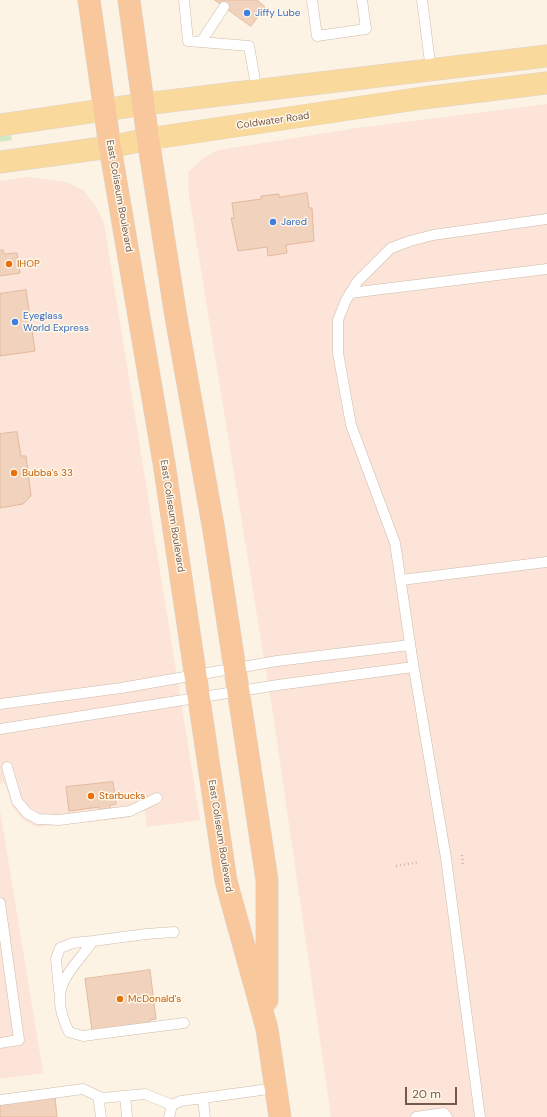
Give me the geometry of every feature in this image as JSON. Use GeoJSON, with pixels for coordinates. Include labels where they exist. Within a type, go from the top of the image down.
{"type":"FeatureCollection","features":[{"type":"Feature","properties":{"kind":"highway","name":"East Coliseum Boulevard"},"geometry":{"type":"LineString","coordinates":[[88,0],[110,147],[164,463],[226,881],[267,1028],[280,1117]]}},
{"type":"Feature","properties":{"kind":"highway","name":"East Coliseum Boulevard"},"geometry":{"type":"LineString","coordinates":[[129,0],[148,139],[176,316],[214,531],[267,880],[267,1028]]}},
{"type":"Feature","properties":{"kind":"main road"},"geometry":{"type":"LineString","coordinates":[[0,125],[144,104],[547,56]]}},
{"type":"Feature","properties":{"kind":"main road","name":"Coldwater Road"},"geometry":{"type":"LineString","coordinates":[[0,162],[110,147],[148,139],[423,98],[547,83]]}},
{"type":"Feature","properties":{"kind":"lane"},"geometry":{"type":"LineString","coordinates":[[184,0],[188,41],[249,46],[257,91]]}},
{"type":"Feature","properties":{"kind":"lane"},"geometry":{"type":"LineString","coordinates":[[312,0],[316,36],[366,29],[362,0]]}},
{"type":"Feature","properties":{"kind":"lane"},"geometry":{"type":"LineString","coordinates":[[422,0],[431,70]]}},
{"type":"Feature","properties":{"kind":"lane"},"geometry":{"type":"LineString","coordinates":[[201,42],[224,7]]}},
{"type":"Feature","properties":{"kind":"lane"},"geometry":{"type":"LineString","coordinates":[[480,1117],[446,858],[413,667],[395,543],[351,425],[338,353],[338,320],[346,300],[357,282],[391,248],[410,240],[433,235],[547,219]]}},
{"type":"Feature","properties":{"kind":"lane"},"geometry":{"type":"LineString","coordinates":[[350,293],[547,269]]}},
{"type":"Feature","properties":{"kind":"lane"},"geometry":{"type":"LineString","coordinates":[[401,580],[547,562]]}},
{"type":"Feature","properties":{"kind":"lane"},"geometry":{"type":"LineString","coordinates":[[0,704],[235,668],[410,645]]}},
{"type":"Feature","properties":{"kind":"lane"},"geometry":{"type":"LineString","coordinates":[[0,729],[238,692],[413,667]]}},
{"type":"Feature","properties":{"kind":"lane"},"geometry":{"type":"LineString","coordinates":[[7,767],[17,801],[27,813],[38,819],[59,820],[130,811],[156,798]]}},
{"type":"Feature","properties":{"kind":"lane"},"geometry":{"type":"LineString","coordinates":[[0,903],[19,1040],[0,1043]]}},
{"type":"Feature","properties":{"kind":"lane"},"geometry":{"type":"LineString","coordinates":[[174,932],[73,943],[60,948],[56,959],[59,996],[62,1017],[69,1032],[83,1036],[184,1023]]}},
{"type":"Feature","properties":{"kind":"lane"},"geometry":{"type":"LineString","coordinates":[[59,996],[63,980],[92,941]]}},
{"type":"Feature","properties":{"kind":"lane"},"geometry":{"type":"LineString","coordinates":[[0,1100],[83,1089],[102,1098],[145,1094],[172,1105],[181,1101],[276,1088]]}},
{"type":"Feature","properties":{"kind":"lane"},"geometry":{"type":"LineString","coordinates":[[98,1096],[101,1117]]}},
{"type":"Feature","properties":{"kind":"lane"},"geometry":{"type":"LineString","coordinates":[[125,1096],[127,1117]]}},
{"type":"Feature","properties":{"kind":"lane"},"geometry":{"type":"LineString","coordinates":[[203,1099],[205,1117]]}},
{"type":"Feature","properties":{"kind":"lane"},"geometry":{"type":"LineString","coordinates":[[169,1117],[172,1105]]}},
{"type":"Feature","properties":{"kind":"lane"},"geometry":{"type":"LineString","coordinates":[[416,1117],[444,1113],[447,1117]]}},
{"type":"Feature","properties":{"kind":"path"},"geometry":{"type":"LineString","coordinates":[[462,856],[463,871]]}},
{"type":"Feature","properties":{"kind":"path"},"geometry":{"type":"LineString","coordinates":[[396,866],[419,862]]}},
{"type":"Feature","properties":{"kind":"shaded area"},"geometry":{"type":"Polygon","coordinates":[[[547,104],[547,1117],[331,1117],[274,720],[189,196],[188,172],[205,157],[219,150],[357,128],[547,104]]]}},
{"type":"Feature","properties":{"kind":"shaded area"},"geometry":{"type":"Polygon","coordinates":[[[28,177],[66,182],[83,190],[95,205],[104,223],[200,820],[147,827],[145,811],[142,810],[128,818],[37,827],[23,820],[12,806],[6,785],[3,783],[0,784],[0,181],[28,177]]]}},
{"type":"Feature","properties":{"kind":"shaded area"},"geometry":{"type":"Polygon","coordinates":[[[0,810],[43,1073],[0,1079],[0,810]]]}},
{"type":"Feature","properties":{"kind":"green space"},"geometry":{"type":"Polygon","coordinates":[[[11,135],[12,140],[0,142],[0,136],[11,135]]]}},
{"type":"Feature","properties":{"kind":"building","name":"Jiffy Lube"},"geometry":{"type":"Polygon","coordinates":[[[215,0],[257,0],[265,7],[251,26],[215,0]]]}},
{"type":"Feature","properties":{"kind":"building","name":"Jared"},"geometry":{"type":"Polygon","coordinates":[[[307,193],[309,208],[312,208],[314,241],[286,245],[287,253],[268,256],[267,247],[238,251],[231,218],[234,218],[232,203],[261,199],[261,196],[279,194],[279,197],[307,193]]]}},
{"type":"Feature","properties":{"kind":"building","name":"IHOP"},"geometry":{"type":"Polygon","coordinates":[[[0,250],[3,250],[4,254],[17,253],[20,273],[0,276],[0,250]]]}},
{"type":"Feature","properties":{"kind":"building","name":"Eyeglass World Express"},"geometry":{"type":"Polygon","coordinates":[[[26,290],[35,351],[0,356],[0,294],[26,290]]]}},
{"type":"Feature","properties":{"kind":"building","name":"Bubba's 33"},"geometry":{"type":"Polygon","coordinates":[[[17,432],[21,456],[26,456],[31,496],[23,504],[0,508],[0,434],[17,432]]]}},
{"type":"Feature","properties":{"kind":"building","name":"Starbucks"},"geometry":{"type":"Polygon","coordinates":[[[113,782],[116,804],[110,805],[110,809],[100,810],[99,807],[69,811],[66,787],[113,782]]]}},
{"type":"Feature","properties":{"kind":"building","name":"McDonald's"},"geometry":{"type":"Polygon","coordinates":[[[150,970],[156,1019],[150,1020],[150,1025],[92,1031],[85,979],[150,970]]]}},
{"type":"Feature","properties":{"kind":"building"},"geometry":{"type":"Polygon","coordinates":[[[55,1096],[57,1117],[0,1117],[0,1102],[55,1096]]]}},
{"type":"Feature","properties":{"kind":"place","name":"Jiffy Lube"},"geometry":{"type":"Point","coordinates":[247,13]}},
{"type":"Feature","properties":{"kind":"place","name":"Jared"},"geometry":{"type":"Point","coordinates":[273,222]}},
{"type":"Feature","properties":{"kind":"place","name":"IHOP"},"geometry":{"type":"Point","coordinates":[9,264]}},
{"type":"Feature","properties":{"kind":"place","name":"Eyeglass World Express"},"geometry":{"type":"Point","coordinates":[15,322]}},
{"type":"Feature","properties":{"kind":"place","name":"Bubba's 33"},"geometry":{"type":"Point","coordinates":[14,473]}},
{"type":"Feature","properties":{"kind":"place","name":"Starbucks"},"geometry":{"type":"Point","coordinates":[91,796]}},
{"type":"Feature","properties":{"kind":"place","name":"McDonald's"},"geometry":{"type":"Point","coordinates":[120,999]}}]}
